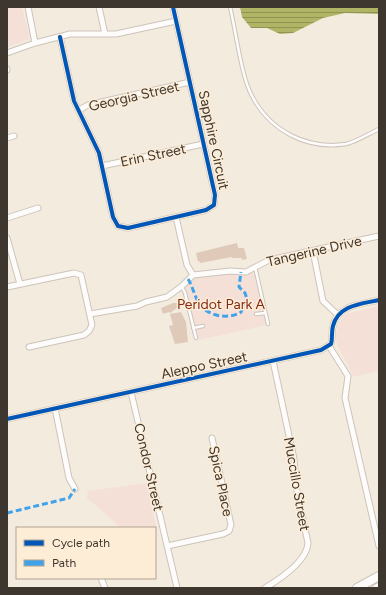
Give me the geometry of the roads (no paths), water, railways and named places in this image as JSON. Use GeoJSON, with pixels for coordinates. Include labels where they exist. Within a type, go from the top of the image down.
{"type":"FeatureCollection","features":[{"type":"Feature","properties":{"kind":"main road"},"geometry":{"type":"LineString","coordinates":[[357,588],[379,576]]}},
{"type":"Feature","properties":{"kind":"street"},"geometry":{"type":"LineString","coordinates":[[28,7],[35,43]]}},
{"type":"Feature","properties":{"kind":"street"},"geometry":{"type":"LineString","coordinates":[[98,7],[105,34]]}},
{"type":"Feature","properties":{"kind":"street","name":"Sapphire Circuit"},"geometry":{"type":"LineString","coordinates":[[60,37],[72,93],[96,146],[102,166],[113,218],[118,226],[128,228],[206,210],[214,205],[215,195],[173,7]]}},
{"type":"Feature","properties":{"kind":"street"},"geometry":{"type":"LineString","coordinates":[[7,53],[35,43],[81,33],[105,34],[126,32],[176,21]]}},
{"type":"Feature","properties":{"kind":"street","name":"Georgia Street"},"geometry":{"type":"LineString","coordinates":[[79,110],[88,105],[190,82]]}},
{"type":"Feature","properties":{"kind":"street"},"geometry":{"type":"LineString","coordinates":[[7,138],[14,136]]}},
{"type":"Feature","properties":{"kind":"street","name":"Erin Street"},"geometry":{"type":"LineString","coordinates":[[102,166],[203,144]]}},
{"type":"Feature","properties":{"kind":"street"},"geometry":{"type":"LineString","coordinates":[[7,218],[38,208]]}},
{"type":"Feature","properties":{"kind":"street"},"geometry":{"type":"LineString","coordinates":[[90,314],[137,306],[166,297],[182,286],[192,275],[187,265],[176,217]]}},
{"type":"Feature","properties":{"kind":"street","name":"Tangerine Drive"},"geometry":{"type":"LineString","coordinates":[[192,275],[230,271],[246,272],[269,260],[379,236]]}},
{"type":"Feature","properties":{"kind":"street"},"geometry":{"type":"LineString","coordinates":[[7,238],[20,284]]}},
{"type":"Feature","properties":{"kind":"street"},"geometry":{"type":"LineString","coordinates":[[313,250],[323,301],[338,315]]}},
{"type":"Feature","properties":{"kind":"street"},"geometry":{"type":"LineString","coordinates":[[7,287],[74,273],[81,275],[92,325],[89,331],[84,335],[29,347]]}},
{"type":"Feature","properties":{"kind":"street"},"geometry":{"type":"LineString","coordinates":[[379,300],[346,308],[338,315],[333,327],[332,342],[329,346],[348,376],[345,398],[379,546]]}},
{"type":"Feature","properties":{"kind":"street","name":"Aleppo Street"},"geometry":{"type":"LineString","coordinates":[[7,419],[273,361],[321,350],[329,346]]}},
{"type":"Feature","properties":{"kind":"street","name":"Muccillo Street"},"geometry":{"type":"LineString","coordinates":[[266,588],[302,560],[308,550],[308,543],[296,486],[294,459],[273,361]]}},
{"type":"Feature","properties":{"kind":"street","name":"Condor Street"},"geometry":{"type":"LineString","coordinates":[[131,392],[177,588]]}},
{"type":"Feature","properties":{"kind":"street"},"geometry":{"type":"LineString","coordinates":[[54,408],[69,478],[75,489]]}},
{"type":"Feature","properties":{"kind":"street","name":"Spica Place"},"geometry":{"type":"LineString","coordinates":[[167,546],[223,534],[230,531],[231,525],[212,438]]}},
{"type":"Feature","properties":{"kind":"lane"},"geometry":{"type":"LineString","coordinates":[[230,7],[251,95],[268,119],[278,128],[294,138],[307,142],[331,145],[346,144],[360,139],[379,129]]}},
{"type":"Feature","properties":{"kind":"lane"},"geometry":{"type":"LineString","coordinates":[[255,267],[268,324]]}},
{"type":"Feature","properties":{"kind":"lane"},"geometry":{"type":"LineString","coordinates":[[182,286],[196,338]]}},
{"type":"Feature","properties":{"kind":"lane"},"geometry":{"type":"LineString","coordinates":[[256,314],[265,313]]}},
{"type":"Feature","properties":{"kind":"lane"},"geometry":{"type":"LineString","coordinates":[[193,328],[203,326]]}},
{"type":"Feature","properties":{"kind":"park label","name":"Peridot Park A"},"geometry":{"type":"Point","coordinates":[221,304]}}]}
